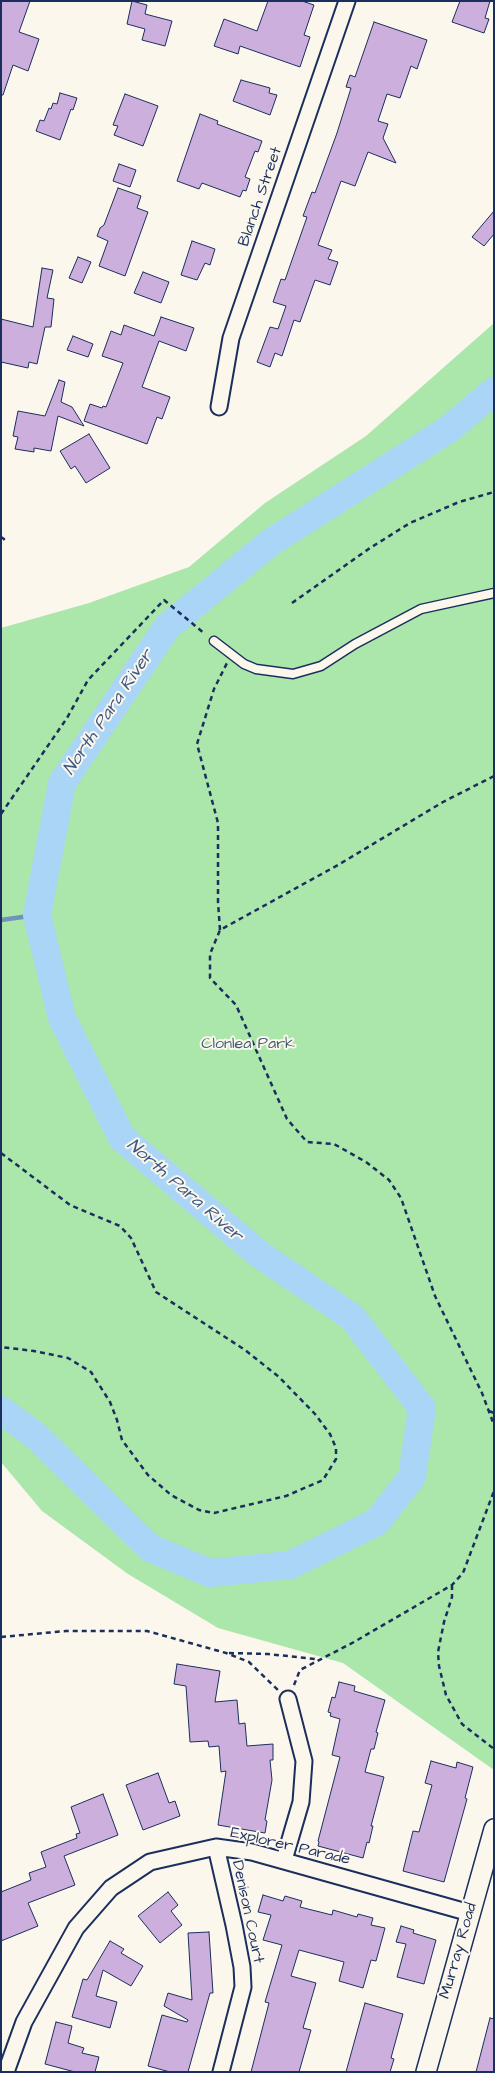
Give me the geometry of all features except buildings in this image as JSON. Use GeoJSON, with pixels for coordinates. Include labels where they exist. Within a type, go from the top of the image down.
{"type":"FeatureCollection","features":[{"type":"Feature","properties":{"kind":"street","name":"Blanch Street"},"geometry":{"type":"LineString","coordinates":[[219,407],[231,338],[347,1]]}},
{"type":"Feature","properties":{"kind":"street"},"geometry":{"type":"LineString","coordinates":[[284,1860],[301,1802],[304,1761],[288,1699]]}},
{"type":"Feature","properties":{"kind":"street","name":"Murray Road"},"geometry":{"type":"LineString","coordinates":[[426,2072],[494,1830]]}},
{"type":"Feature","properties":{"kind":"street","name":"Explorer Parade"},"geometry":{"type":"LineString","coordinates":[[5,2068],[28,2015],[76,1928],[111,1888],[150,1862],[216,1847],[252,1852],[470,1913]]}},
{"type":"Feature","properties":{"kind":"street","name":"Denison Court"},"geometry":{"type":"LineString","coordinates":[[216,1847],[234,1924],[242,1967],[243,1987],[221,2072]]}},
{"type":"Feature","properties":{"kind":"lane"},"geometry":{"type":"LineString","coordinates":[[214,641],[256,670],[293,674],[321,666],[355,644],[422,609],[494,593]]}},
{"type":"Feature","properties":{"kind":"path"},"geometry":{"type":"LineString","coordinates":[[292,603],[370,548],[410,523],[459,502],[494,492]]}},
{"type":"Feature","properties":{"kind":"path"},"geometry":{"type":"LineString","coordinates":[[1,537],[4,539],[1,541]]}},
{"type":"Feature","properties":{"kind":"path"},"geometry":{"type":"LineString","coordinates":[[1,814],[67,718],[88,680],[164,600],[214,641]]}},
{"type":"Feature","properties":{"kind":"path"},"geometry":{"type":"LineString","coordinates":[[233,655],[219,674],[197,744],[218,823],[220,930],[210,954],[210,978],[236,1005],[287,1119],[307,1142],[334,1144],[366,1162],[389,1180],[401,1198],[435,1296],[482,1392],[494,1425]]}},
{"type":"Feature","properties":{"kind":"path"},"geometry":{"type":"LineString","coordinates":[[220,930],[338,865],[443,802],[494,776]]}},
{"type":"Feature","properties":{"kind":"path"},"geometry":{"type":"LineString","coordinates":[[1,1153],[70,1205],[120,1226],[131,1238],[156,1292],[245,1350],[279,1376],[315,1414],[330,1434],[336,1448],[336,1460],[323,1480],[286,1496],[214,1513],[199,1510],[171,1495],[148,1475],[122,1440],[110,1402],[91,1372],[68,1358],[1,1347]]}},
{"type":"Feature","properties":{"kind":"path"},"geometry":{"type":"LineString","coordinates":[[489,1412],[494,1413]]}},
{"type":"Feature","properties":{"kind":"path"},"geometry":{"type":"LineString","coordinates":[[1,1637],[66,1631],[147,1631],[226,1653],[249,1662],[288,1699],[300,1670],[354,1642],[452,1585],[463,1573],[494,1491]]}},
{"type":"Feature","properties":{"kind":"path"},"geometry":{"type":"LineString","coordinates":[[452,1585],[452,1597],[444,1622],[438,1652],[444,1687],[451,1708],[462,1724],[494,1749]]}},
{"type":"Feature","properties":{"kind":"path"},"geometry":{"type":"LineString","coordinates":[[226,1653],[268,1654],[317,1660]]}},
{"type":"Feature","properties":{"kind":"green space","name":"Clonlea Park"},"geometry":{"type":"Polygon","coordinates":[[[494,323],[494,1770],[343,1663],[218,1628],[128,1574],[42,1511],[1,1462],[1,628],[89,603],[189,567],[265,503],[366,436],[494,323]]]}},
{"type":"Feature","properties":{"kind":"waterway","name":"North Para River"},"geometry":{"type":"LineString","coordinates":[[1,1410],[36,1436],[150,1548],[210,1573],[290,1565],[377,1522],[412,1477],[422,1408],[352,1317],[259,1254],[122,1138],[62,1018],[37,915],[62,783],[167,627],[271,542],[449,429],[494,391]]}},
{"type":"Feature","properties":{"kind":"waterway"},"geometry":{"type":"LineString","coordinates":[[1,920],[37,915]]}}]}
